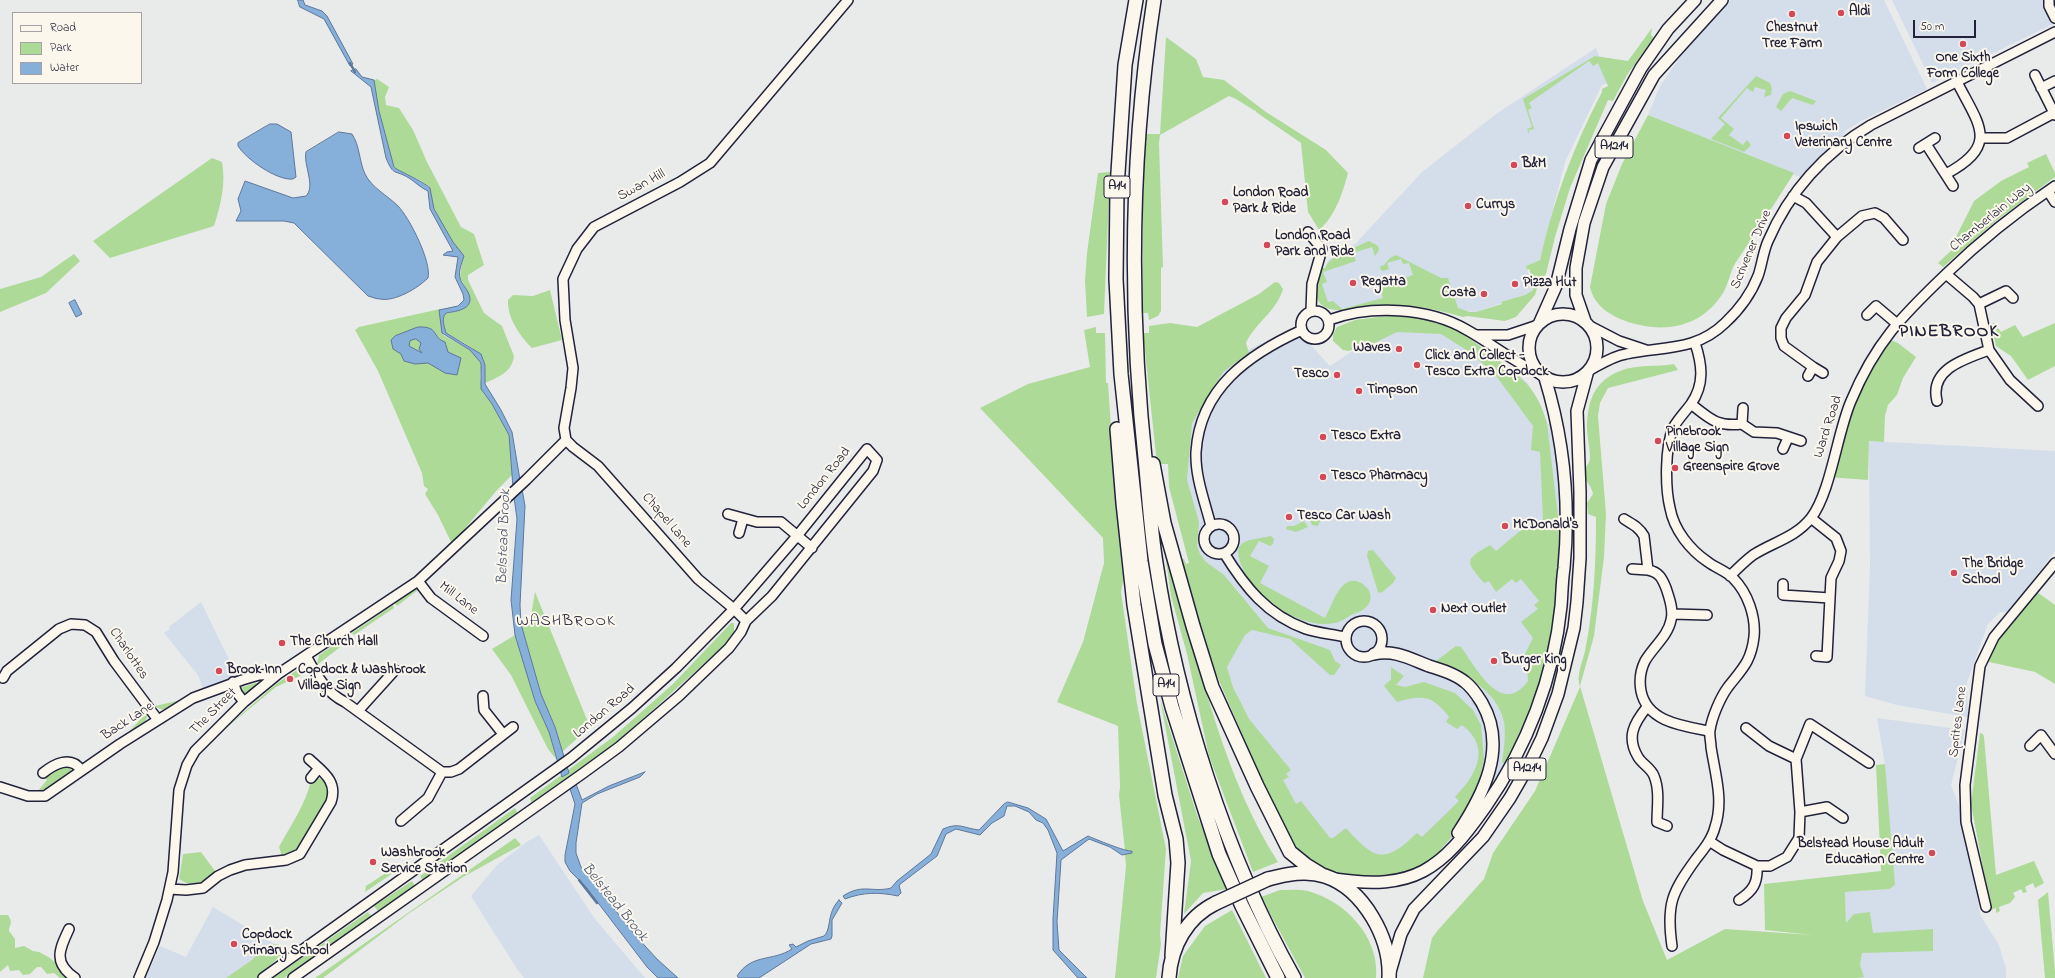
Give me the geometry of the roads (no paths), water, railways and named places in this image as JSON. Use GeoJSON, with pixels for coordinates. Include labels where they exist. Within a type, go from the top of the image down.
{"type":"FeatureCollection","features":[{"type":"Feature","properties":{"kind":"highway","name":"A14"},"geometry":{"type":"LineString","coordinates":[[1136,0],[1125,65],[1117,188],[1116,279],[1120,374],[1141,561],[1157,651],[1172,707],[1219,854],[1242,906],[1278,978]]}},
{"type":"Feature","properties":{"kind":"highway","name":"A14"},"geometry":{"type":"LineString","coordinates":[[1154,0],[1144,66],[1136,181],[1134,276],[1142,426],[1156,563],[1173,651],[1190,720],[1230,842],[1253,898],[1294,978]]}},
{"type":"Feature","properties":{"kind":"highway","name":"A14"},"geometry":{"type":"LineString","coordinates":[[1120,374],[1116,412],[1123,503],[1134,605],[1165,794],[1176,839],[1177,857],[1172,956]]}},
{"type":"Feature","properties":{"kind":"highway","name":"A14"},"geometry":{"type":"LineString","coordinates":[[1142,426],[1152,454],[1164,523],[1212,687],[1257,786],[1290,852],[1306,865],[1328,877]]}},
{"type":"Feature","properties":{"kind":"highway"},"geometry":{"type":"LineString","coordinates":[[1169,978],[1172,956],[1190,922],[1207,907],[1268,879],[1308,872],[1328,877],[1351,892],[1373,917],[1382,933],[1389,964],[1389,978]]}},
{"type":"Feature","properties":{"kind":"main road","name":"A1214"},"geometry":{"type":"LineString","coordinates":[[1539,324],[1556,286],[1570,228],[1590,160],[1642,68],[1668,29],[1695,0]]}},
{"type":"Feature","properties":{"kind":"main road","name":"A1214"},"geometry":{"type":"LineString","coordinates":[[1587,324],[1576,295],[1576,268],[1584,223],[1603,167],[1654,75],[1722,0]]}},
{"type":"Feature","properties":{"kind":"main road"},"geometry":{"type":"LineString","coordinates":[[1558,314],[1568,314],[1587,324],[1596,336],[1598,345],[1597,358],[1588,372],[1573,382],[1562,383],[1543,376],[1532,364],[1529,348],[1532,332],[1539,324],[1558,314]]}},
{"type":"Feature","properties":{"kind":"main road","name":"A1214"},"geometry":{"type":"LineString","coordinates":[[1389,978],[1401,934],[1409,917],[1421,901],[1483,837],[1510,798],[1539,745],[1558,694],[1574,628],[1580,558],[1580,492],[1576,411],[1588,372]]}},
{"type":"Feature","properties":{"kind":"main road","name":"A1214"},"geometry":{"type":"LineString","coordinates":[[1328,877],[1373,884],[1395,882],[1425,871],[1444,858],[1472,826],[1496,791],[1519,752],[1537,707],[1555,646],[1561,607],[1567,521],[1565,476],[1557,424],[1543,376]]}},
{"type":"Feature","properties":{"kind":"main road"},"geometry":{"type":"LineString","coordinates":[[1374,654],[1391,652],[1460,678],[1473,689],[1487,713],[1493,738],[1492,754],[1484,789],[1477,805],[1450,844],[1444,858]]}},
{"type":"Feature","properties":{"kind":"street","name":"Swan Hill"},"geometry":{"type":"LineString","coordinates":[[566,440],[564,428],[572,388],[573,368],[565,320],[563,279],[577,249],[594,227],[680,182],[710,163],[848,0]]}},
{"type":"Feature","properties":{"kind":"street"},"geometry":{"type":"LineString","coordinates":[[2050,0],[2050,6],[2055,18]]}},
{"type":"Feature","properties":{"kind":"street","name":"Scrivener Drive"},"geometry":{"type":"LineString","coordinates":[[1588,372],[1615,357],[1671,349],[1695,343],[1724,324],[1747,299],[1758,276],[1767,243],[1793,196],[1817,166],[1858,133],[2055,32]]}},
{"type":"Feature","properties":{"kind":"street"},"geometry":{"type":"LineString","coordinates":[[1981,138],[2006,138],[2055,114],[2035,75]]}},
{"type":"Feature","properties":{"kind":"street"},"geometry":{"type":"LineString","coordinates":[[1946,174],[1975,154],[1981,138],[1979,127],[1957,82]]}},
{"type":"Feature","properties":{"kind":"street"},"geometry":{"type":"LineString","coordinates":[[2041,88],[2055,82]]}},
{"type":"Feature","properties":{"kind":"street"},"geometry":{"type":"LineString","coordinates":[[1935,138],[1922,146],[1946,174],[1953,186]]}},
{"type":"Feature","properties":{"kind":"street"},"geometry":{"type":"LineString","coordinates":[[2052,188],[2055,202]]}},
{"type":"Feature","properties":{"kind":"street","name":"Chamberlain Way"},"geometry":{"type":"LineString","coordinates":[[1946,274],[1985,238],[2052,188]]}},
{"type":"Feature","properties":{"kind":"street"},"geometry":{"type":"LineString","coordinates":[[1793,196],[1806,203],[1837,237]]}},
{"type":"Feature","properties":{"kind":"street"},"geometry":{"type":"LineString","coordinates":[[1823,373],[1784,346],[1781,338],[1781,328],[1786,318],[1805,295],[1817,262],[1837,237],[1862,216],[1875,213],[1884,218],[1903,240]]}},
{"type":"Feature","properties":{"kind":"street"},"geometry":{"type":"LineString","coordinates":[[1308,232],[1322,249],[1312,284],[1311,312],[1302,320],[1302,330],[1311,338],[1321,338],[1328,330],[1328,320],[1322,313],[1311,312]]}},
{"type":"Feature","properties":{"kind":"street"},"geometry":{"type":"LineString","coordinates":[[1946,274],[1979,304],[1989,350],[2010,380],[2038,406]]}},
{"type":"Feature","properties":{"kind":"street","name":"Ward Road"},"geometry":{"type":"LineString","coordinates":[[1730,576],[1752,556],[1794,534],[1810,518],[1824,490],[1845,417],[1870,360],[1896,323],[1946,274]]}},
{"type":"Feature","properties":{"kind":"street"},"geometry":{"type":"LineString","coordinates":[[1979,304],[2005,286],[2013,298]]}},
{"type":"Feature","properties":{"kind":"street"},"geometry":{"type":"LineString","coordinates":[[1867,315],[1876,306],[1896,323]]}},
{"type":"Feature","properties":{"kind":"street"},"geometry":{"type":"LineString","coordinates":[[1328,320],[1356,314],[1387,311],[1422,313],[1446,320],[1475,334],[1520,365],[1543,376]]}},
{"type":"Feature","properties":{"kind":"street"},"geometry":{"type":"LineString","coordinates":[[1475,334],[1508,335],[1539,324]]}},
{"type":"Feature","properties":{"kind":"street","name":"Scrivener Drive"},"geometry":{"type":"LineString","coordinates":[[1587,324],[1619,341],[1650,351]]}},
{"type":"Feature","properties":{"kind":"street"},"geometry":{"type":"LineString","coordinates":[[1211,526],[1199,481],[1196,452],[1202,422],[1208,408],[1224,381],[1247,362],[1277,342],[1302,330]]}},
{"type":"Feature","properties":{"kind":"street"},"geometry":{"type":"LineString","coordinates":[[1672,946],[1669,923],[1671,903],[1680,881],[1709,841],[1716,827],[1720,792],[1709,731],[1728,688],[1745,667],[1751,652],[1754,637],[1753,621],[1749,603],[1741,588],[1730,576],[1704,559],[1690,547],[1677,527],[1670,509],[1667,480],[1670,438],[1676,424],[1691,404],[1698,391],[1702,374],[1701,363],[1695,343]]}},
{"type":"Feature","properties":{"kind":"street"},"geometry":{"type":"LineString","coordinates":[[1937,401],[1935,391],[1942,375],[1962,360],[1989,350]]}},
{"type":"Feature","properties":{"kind":"street"},"geometry":{"type":"LineString","coordinates":[[1808,376],[1813,367]]}},
{"type":"Feature","properties":{"kind":"street"},"geometry":{"type":"LineString","coordinates":[[1691,404],[1720,423],[1729,426],[1742,424],[1754,432],[1777,432],[1788,438],[1801,442]]}},
{"type":"Feature","properties":{"kind":"street"},"geometry":{"type":"LineString","coordinates":[[1742,424],[1743,408]]}},
{"type":"Feature","properties":{"kind":"street"},"geometry":{"type":"LineString","coordinates":[[1783,448],[1788,438]]}},
{"type":"Feature","properties":{"kind":"street","name":"The Street"},"geometry":{"type":"LineString","coordinates":[[139,978],[154,942],[170,889],[179,790],[187,764],[202,744],[244,702],[278,674],[418,581],[526,480],[566,440]]}},
{"type":"Feature","properties":{"kind":"street","name":"Chapel Lane"},"geometry":{"type":"LineString","coordinates":[[566,440],[569,445],[598,466],[698,579],[746,621]]}},
{"type":"Feature","properties":{"kind":"street","name":"London Road"},"geometry":{"type":"LineString","coordinates":[[263,978],[590,744],[659,684],[734,609],[797,536],[867,449],[876,458],[877,463],[873,471],[812,548],[772,596],[746,621],[741,632],[729,648],[695,680],[619,747],[558,792],[293,978]]}},
{"type":"Feature","properties":{"kind":"street"},"geometry":{"type":"LineString","coordinates":[[728,514],[757,522],[781,522],[812,548]]}},
{"type":"Feature","properties":{"kind":"street"},"geometry":{"type":"LineString","coordinates":[[1810,518],[1833,535],[1840,547],[1840,558],[1832,578],[1827,657],[1816,656]]}},
{"type":"Feature","properties":{"kind":"street"},"geometry":{"type":"LineString","coordinates":[[739,533],[743,519]]}},
{"type":"Feature","properties":{"kind":"street"},"geometry":{"type":"LineString","coordinates":[[1624,519],[1636,526],[1644,536],[1648,570]]}},
{"type":"Feature","properties":{"kind":"street"},"geometry":{"type":"LineString","coordinates":[[1216,524],[1225,525],[1233,534],[1232,546],[1224,553],[1214,553],[1206,547],[1204,535],[1211,526],[1216,524]]}},
{"type":"Feature","properties":{"kind":"street"},"geometry":{"type":"LineString","coordinates":[[1224,553],[1247,588],[1275,614],[1307,629],[1345,637]]}},
{"type":"Feature","properties":{"kind":"street","name":"Sprites Lane"},"geometry":{"type":"LineString","coordinates":[[1986,907],[1966,814],[1965,785],[1980,666],[1994,637],[2055,563]]}},
{"type":"Feature","properties":{"kind":"street"},"geometry":{"type":"LineString","coordinates":[[1632,569],[1654,571],[1660,575],[1668,595],[1672,614],[1667,631],[1646,660],[1641,671],[1641,689],[1648,707],[1663,719],[1680,726],[1709,731]]}},
{"type":"Feature","properties":{"kind":"street","name":"Mill Lane"},"geometry":{"type":"LineString","coordinates":[[418,581],[431,598],[483,636]]}},
{"type":"Feature","properties":{"kind":"street"},"geometry":{"type":"LineString","coordinates":[[1783,584],[1783,595],[1830,598]]}},
{"type":"Feature","properties":{"kind":"street"},"geometry":{"type":"LineString","coordinates":[[1672,614],[1707,615]]}},
{"type":"Feature","properties":{"kind":"street"},"geometry":{"type":"LineString","coordinates":[[1359,621],[1370,621],[1376,624],[1382,634],[1381,645],[1374,654],[1362,657],[1352,653],[1348,649],[1345,637],[1349,627],[1359,621]]}},
{"type":"Feature","properties":{"kind":"street","name":"Charlottes"},"geometry":{"type":"LineString","coordinates":[[4,672],[59,629],[71,624],[85,625],[96,632],[114,661],[158,720]]}},
{"type":"Feature","properties":{"kind":"street"},"geometry":{"type":"LineString","coordinates":[[306,656],[324,685],[334,696],[358,711],[442,772],[451,772],[459,769],[513,727]]}},
{"type":"Feature","properties":{"kind":"street"},"geometry":{"type":"LineString","coordinates":[[358,711],[395,670]]}},
{"type":"Feature","properties":{"kind":"street","name":"Back Lane"},"geometry":{"type":"LineString","coordinates":[[0,786],[21,794],[42,797],[193,698],[233,682],[259,675],[278,674]]}},
{"type":"Feature","properties":{"kind":"street"},"geometry":{"type":"LineString","coordinates":[[233,682],[237,693],[244,702]]}},
{"type":"Feature","properties":{"kind":"street"},"geometry":{"type":"LineString","coordinates":[[483,696],[484,710],[503,734]]}},
{"type":"Feature","properties":{"kind":"street"},"geometry":{"type":"LineString","coordinates":[[1648,707],[1636,720],[1632,728],[1631,741],[1638,757],[1654,775],[1657,788],[1657,822],[1667,826]]}},
{"type":"Feature","properties":{"kind":"street"},"geometry":{"type":"LineString","coordinates":[[1709,841],[1723,850],[1757,866],[1770,866],[1787,857],[1799,838],[1800,812],[1796,759],[1810,724],[1869,762]]}},
{"type":"Feature","properties":{"kind":"street"},"geometry":{"type":"LineString","coordinates":[[1746,728],[1769,746],[1796,759]]}},
{"type":"Feature","properties":{"kind":"street"},"geometry":{"type":"LineString","coordinates":[[2030,746],[2041,735],[2055,754]]}},
{"type":"Feature","properties":{"kind":"street"},"geometry":{"type":"LineString","coordinates":[[170,889],[191,890],[204,888],[218,876],[230,870],[245,865],[286,860],[300,854],[331,802],[333,795],[332,783],[309,759]]}},
{"type":"Feature","properties":{"kind":"street"},"geometry":{"type":"LineString","coordinates":[[43,773],[52,766],[63,762],[71,763],[81,770]]}},
{"type":"Feature","properties":{"kind":"street"},"geometry":{"type":"LineString","coordinates":[[311,778],[319,768]]}},
{"type":"Feature","properties":{"kind":"street"},"geometry":{"type":"LineString","coordinates":[[400,821],[428,798],[437,784],[442,772]]}},
{"type":"Feature","properties":{"kind":"street"},"geometry":{"type":"LineString","coordinates":[[1800,812],[1827,807],[1843,818]]}},
{"type":"Feature","properties":{"kind":"street"},"geometry":{"type":"LineString","coordinates":[[1739,900],[1754,888],[1758,878],[1757,866]]}},
{"type":"Feature","properties":{"kind":"street"},"geometry":{"type":"LineString","coordinates":[[69,929],[62,944],[59,957],[65,970],[75,978]]}},
{"type":"Feature","properties":{"kind":"water"},"geometry":{"type":"Polygon","coordinates":[[[298,0],[303,0],[305,5],[322,11],[327,16],[353,64],[350,66],[324,19],[300,7],[298,0]]]}},
{"type":"Feature","properties":{"kind":"water"},"geometry":{"type":"Polygon","coordinates":[[[356,69],[362,77],[374,80],[379,111],[394,167],[430,188],[434,209],[453,242],[464,256],[460,267],[460,276],[461,282],[468,292],[470,302],[468,306],[460,310],[446,313],[443,320],[444,325],[446,333],[481,354],[485,365],[485,384],[512,432],[520,480],[513,488],[509,435],[492,404],[481,389],[481,363],[470,350],[442,333],[439,310],[458,306],[464,300],[463,294],[455,277],[458,257],[443,255],[447,252],[453,251],[430,209],[428,191],[404,175],[395,172],[391,168],[386,158],[371,87],[351,71],[356,69]]]}},
{"type":"Feature","properties":{"kind":"water"},"geometry":{"type":"Polygon","coordinates":[[[270,124],[277,124],[291,132],[296,177],[293,179],[279,177],[262,168],[248,157],[238,146],[238,143],[270,124]]]}},
{"type":"Feature","properties":{"kind":"water"},"geometry":{"type":"Polygon","coordinates":[[[339,132],[352,134],[357,143],[363,169],[368,179],[398,206],[419,240],[427,262],[428,278],[412,290],[399,296],[386,299],[377,299],[368,296],[294,223],[284,221],[236,221],[241,211],[238,199],[245,181],[293,198],[306,196],[309,192],[310,181],[306,163],[306,152],[339,132]]]}},
{"type":"Feature","properties":{"kind":"water"},"geometry":{"type":"Polygon","coordinates":[[[75,300],[82,314],[76,317],[69,303],[75,300]]]}},
{"type":"Feature","properties":{"kind":"water"},"geometry":{"type":"Polygon","coordinates":[[[418,327],[430,328],[441,340],[445,342],[448,352],[461,358],[457,375],[445,373],[428,363],[415,364],[404,361],[401,354],[393,349],[391,340],[395,336],[418,327]],[[416,339],[410,341],[409,346],[422,353],[419,349],[421,343],[416,339]]]}},
{"type":"Feature","properties":{"kind":"water"},"geometry":{"type":"Polygon","coordinates":[[[521,483],[525,506],[520,605],[521,624],[541,694],[555,727],[569,773],[562,777],[549,732],[535,701],[515,635],[511,600],[517,519],[513,490],[521,483]]]}},
{"type":"Feature","properties":{"kind":"water"},"geometry":{"type":"Polygon","coordinates":[[[645,772],[640,777],[597,794],[582,803],[576,853],[581,867],[635,935],[657,959],[678,978],[658,978],[647,967],[586,887],[570,871],[565,862],[575,804],[567,780],[573,776],[582,800],[609,786],[645,772]]]}},
{"type":"Feature","properties":{"kind":"water"},"geometry":{"type":"Polygon","coordinates":[[[1008,802],[1028,808],[1046,819],[1063,851],[1088,836],[1132,851],[1132,853],[1122,855],[1110,847],[1089,839],[1061,860],[1057,922],[1059,950],[1087,978],[1078,978],[1053,950],[1053,919],[1057,853],[1048,830],[1043,823],[1036,820],[1029,812],[1015,806],[1007,806],[1004,816],[992,823],[980,835],[956,829],[946,834],[937,856],[899,885],[901,893],[898,896],[871,893],[845,899],[843,896],[850,892],[862,889],[878,890],[891,888],[897,881],[931,854],[943,829],[953,826],[961,826],[979,830],[1004,804],[1008,802]]]}},
{"type":"Feature","properties":{"kind":"water"},"geometry":{"type":"Polygon","coordinates":[[[839,900],[842,903],[832,920],[831,939],[811,944],[759,978],[739,978],[737,976],[749,964],[785,953],[792,949],[789,945],[793,944],[796,947],[824,936],[828,929],[832,910],[839,900]]]}},
{"type":"Feature","properties":{"kind":"waterway","name":"Belstead Brook"},"geometry":{"type":"LineString","coordinates":[[350,63],[355,72]]}},
{"type":"Feature","properties":{"kind":"waterway","name":"Belstead Brook"},"geometry":{"type":"LineString","coordinates":[[579,880],[597,903]]}},
{"type":"Feature","properties":{"kind":"place","name":"Aldi"},"geometry":{"type":"Point","coordinates":[1841,13]}},
{"type":"Feature","properties":{"kind":"place","name":"Chestnut Tree Farm"},"geometry":{"type":"Point","coordinates":[1792,14]}},
{"type":"Feature","properties":{"kind":"place","name":"One Sixth Form College"},"geometry":{"type":"Point","coordinates":[1963,44]}},
{"type":"Feature","properties":{"kind":"place","name":"Ipswich Veterinary Centre"},"geometry":{"type":"Point","coordinates":[1787,136]}},
{"type":"Feature","properties":{"kind":"place","name":"B&M"},"geometry":{"type":"Point","coordinates":[1514,165]}},
{"type":"Feature","properties":{"kind":"place","name":"London Road Park & Ride"},"geometry":{"type":"Point","coordinates":[1225,202]}},
{"type":"Feature","properties":{"kind":"place","name":"Currys"},"geometry":{"type":"Point","coordinates":[1468,206]}},
{"type":"Feature","properties":{"kind":"place","name":"London Road Park and Ride"},"geometry":{"type":"Point","coordinates":[1267,245]}},
{"type":"Feature","properties":{"kind":"place","name":"Regatta"},"geometry":{"type":"Point","coordinates":[1353,283]}},
{"type":"Feature","properties":{"kind":"place","name":"Pizza Hut"},"geometry":{"type":"Point","coordinates":[1515,284]}},
{"type":"Feature","properties":{"kind":"place","name":"Costa"},"geometry":{"type":"Point","coordinates":[1484,294]}},
{"type":"Feature","properties":{"kind":"place","name":"Waves"},"geometry":{"type":"Point","coordinates":[1399,349]}},
{"type":"Feature","properties":{"kind":"place","name":"Click and Collect - Tesco Extra Copdock"},"geometry":{"type":"Point","coordinates":[1417,365]}},
{"type":"Feature","properties":{"kind":"place","name":"Tesco"},"geometry":{"type":"Point","coordinates":[1337,375]}},
{"type":"Feature","properties":{"kind":"place","name":"Timpson"},"geometry":{"type":"Point","coordinates":[1359,391]}},
{"type":"Feature","properties":{"kind":"place","name":"Tesco Extra"},"geometry":{"type":"Point","coordinates":[1323,437]}},
{"type":"Feature","properties":{"kind":"place","name":"Pinebrook Village Sign"},"geometry":{"type":"Point","coordinates":[1658,441]}},
{"type":"Feature","properties":{"kind":"place","name":"Greenspire Grove"},"geometry":{"type":"Point","coordinates":[1675,468]}},
{"type":"Feature","properties":{"kind":"place","name":"Tesco Pharmacy"},"geometry":{"type":"Point","coordinates":[1323,477]}},
{"type":"Feature","properties":{"kind":"place","name":"Tesco Car Wash"},"geometry":{"type":"Point","coordinates":[1289,517]}},
{"type":"Feature","properties":{"kind":"place","name":"McDonald's"},"geometry":{"type":"Point","coordinates":[1505,526]}},
{"type":"Feature","properties":{"kind":"place","name":"The Bridge School"},"geometry":{"type":"Point","coordinates":[1954,573]}},
{"type":"Feature","properties":{"kind":"place","name":"Next Outlet"},"geometry":{"type":"Point","coordinates":[1433,610]}},
{"type":"Feature","properties":{"kind":"place","name":"The Church Hall"},"geometry":{"type":"Point","coordinates":[282,643]}},
{"type":"Feature","properties":{"kind":"place","name":"Burger King"},"geometry":{"type":"Point","coordinates":[1494,661]}},
{"type":"Feature","properties":{"kind":"place","name":"Brook Inn"},"geometry":{"type":"Point","coordinates":[219,671]}},
{"type":"Feature","properties":{"kind":"place","name":"Copdock & Washbrook Village Sign"},"geometry":{"type":"Point","coordinates":[290,679]}},
{"type":"Feature","properties":{"kind":"place","name":"Belstead House Adult Education Centre"},"geometry":{"type":"Point","coordinates":[1932,853]}},
{"type":"Feature","properties":{"kind":"place","name":"Washbrook Service Station"},"geometry":{"type":"Point","coordinates":[373,862]}},
{"type":"Feature","properties":{"kind":"place","name":"Copdock Primary School"},"geometry":{"type":"Point","coordinates":[234,944]}},
{"type":"Feature","properties":{"kind":"district","name":"PINEBROOK"},"geometry":{"type":"Point","coordinates":[1949,333]}},
{"type":"Feature","properties":{"kind":"district","name":"WASHBROOK"},"geometry":{"type":"Point","coordinates":[566,622]}}]}
